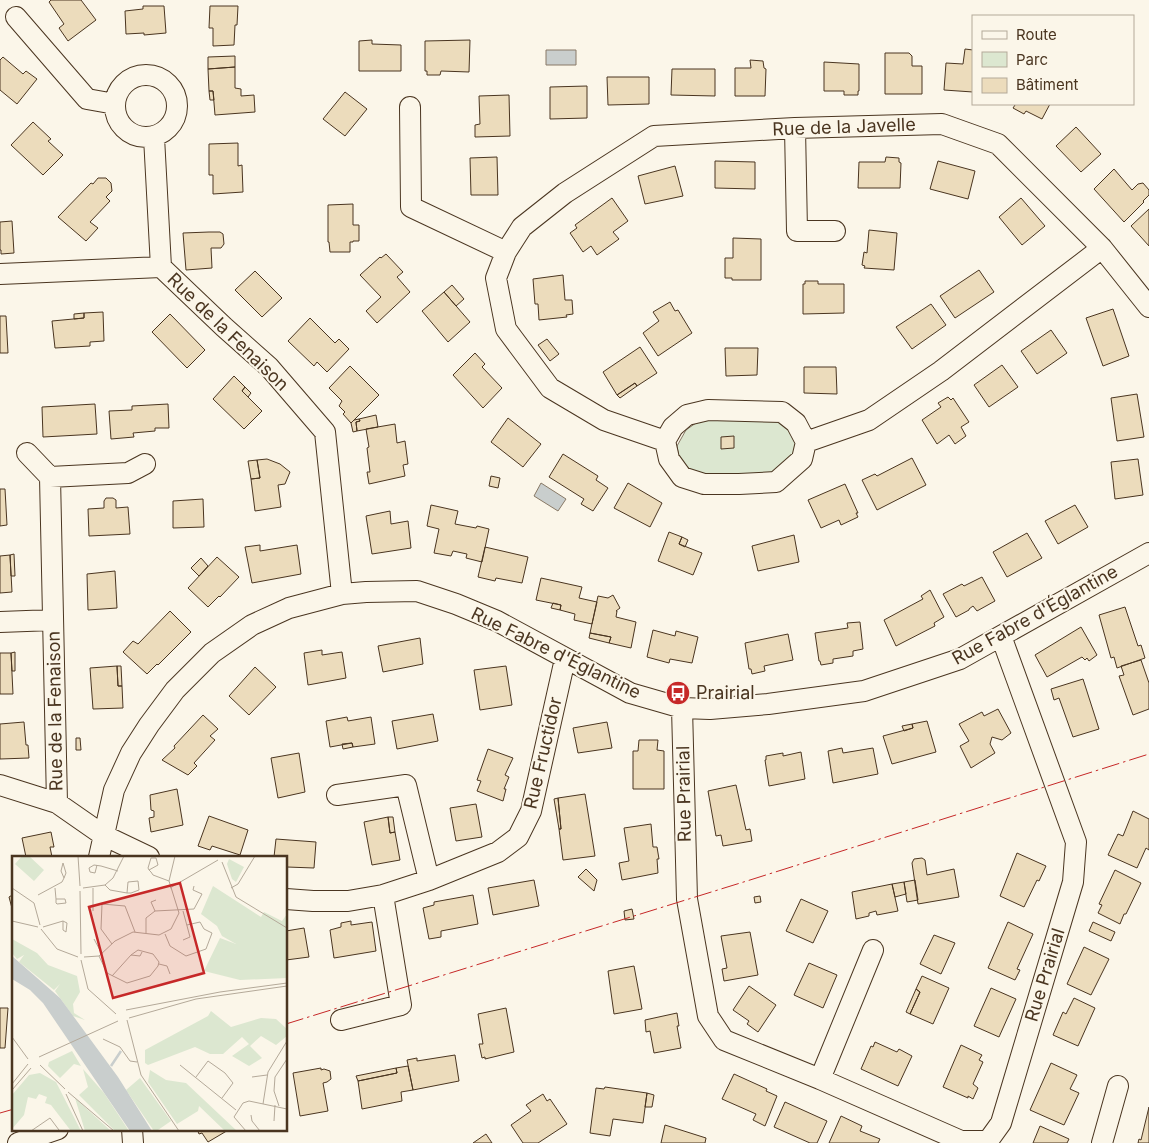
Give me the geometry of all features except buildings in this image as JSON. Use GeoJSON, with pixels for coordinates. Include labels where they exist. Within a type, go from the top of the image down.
{"type":"FeatureCollection","features":[{"type":"Feature","properties":{"kind":"street"},"geometry":{"type":"LineString","coordinates":[[16,17],[87,99],[115,104]]}},
{"type":"Feature","properties":{"kind":"street"},"geometry":{"type":"LineString","coordinates":[[142,75],[163,79],[176,96],[178,107],[176,117],[171,126],[163,133],[154,137],[144,138],[126,131],[116,114],[115,104],[117,94],[123,85],[132,78],[142,75]]}},
{"type":"Feature","properties":{"kind":"street"},"geometry":{"type":"LineString","coordinates":[[410,107],[411,206],[506,252]]}},
{"type":"Feature","properties":{"kind":"street","name":"Rue de la Javelle"},"geometry":{"type":"LineString","coordinates":[[665,441],[604,420],[550,388],[506,329],[496,278],[506,252],[522,227],[565,193],[654,136],[795,128],[942,124],[998,144],[1102,248],[1149,307]]}},
{"type":"Feature","properties":{"kind":"street"},"geometry":{"type":"LineString","coordinates":[[795,128],[796,231],[835,231]]}},
{"type":"Feature","properties":{"kind":"street","name":"Rue de la Fenaison"},"geometry":{"type":"LineString","coordinates":[[154,137],[161,267],[269,367],[325,432],[342,594]]}},
{"type":"Feature","properties":{"kind":"street"},"geometry":{"type":"LineString","coordinates":[[806,442],[869,420],[941,371],[1102,248]]}},
{"type":"Feature","properties":{"kind":"street","name":"Rue de la Fenaison"},"geometry":{"type":"LineString","coordinates":[[0,274],[161,267]]}},
{"type":"Feature","properties":{"kind":"street"},"geometry":{"type":"LineString","coordinates":[[708,410],[782,412],[796,423],[806,442],[802,459],[776,482],[704,484],[682,478],[669,459],[665,441],[673,427],[687,415],[708,410]]}},
{"type":"Feature","properties":{"kind":"street"},"geometry":{"type":"LineString","coordinates":[[27,453],[50,477],[128,473],[145,464]]}},
{"type":"Feature","properties":{"kind":"street","name":"Rue de la Fenaison"},"geometry":{"type":"LineString","coordinates":[[50,477],[56,803]]}},
{"type":"Feature","properties":{"kind":"street","name":"Rue Fabre d'Églantine"},"geometry":{"type":"LineString","coordinates":[[99,856],[114,790],[131,754],[149,725],[175,690],[212,653],[252,625],[289,608],[342,594],[417,591],[456,604],[497,621],[630,693],[682,708],[710,709],[768,704],[864,691],[960,659],[1148,557]]}},
{"type":"Feature","properties":{"kind":"street","name":"Rue de la Fenaison"},"geometry":{"type":"LineString","coordinates":[[0,622],[53,620]]}},
{"type":"Feature","properties":{"kind":"street","name":"Rue Prairial"},"geometry":{"type":"LineString","coordinates":[[682,708],[686,899],[708,1016],[724,1040],[820,1079],[961,1141],[988,1141],[1001,1123],[1073,882],[1076,842],[1001,636]]}},
{"type":"Feature","properties":{"kind":"street","name":"Rue Fructidor"},"geometry":{"type":"LineString","coordinates":[[288,899],[348,900],[383,895],[429,880],[498,852],[518,837],[531,811],[565,659]]}},
{"type":"Feature","properties":{"kind":"street"},"geometry":{"type":"LineString","coordinates":[[0,785],[56,803],[103,835],[147,856]]}},
{"type":"Feature","properties":{"kind":"street"},"geometry":{"type":"LineString","coordinates":[[337,795],[406,785],[429,880]]}},
{"type":"Feature","properties":{"kind":"street"},"geometry":{"type":"LineString","coordinates":[[341,1020],[401,1004],[383,895]]}},
{"type":"Feature","properties":{"kind":"street"},"geometry":{"type":"LineString","coordinates":[[820,1079],[873,950]]}},
{"type":"Feature","properties":{"kind":"street"},"geometry":{"type":"LineString","coordinates":[[1102,1143],[1118,1086]]}},
{"type":"Feature","properties":{"kind":"street"},"geometry":{"type":"LineString","coordinates":[[18,1143],[55,1130]]}},
{"type":"Feature","properties":{"kind":"street"},"geometry":{"type":"LineString","coordinates":[[132,1130],[133,1143]]}},
{"type":"Feature","properties":{"kind":"green space"},"geometry":{"type":"Polygon","coordinates":[[[703,418],[778,419],[788,429],[797,444],[792,460],[777,476],[700,475],[680,463],[677,446],[686,430],[703,418]]]}},
{"type":"Feature","properties":{"kind":"shaded area"},"geometry":{"type":"Polygon","coordinates":[[[546,50],[576,50],[576,65],[546,65],[546,50]]]}},
{"type":"Feature","properties":{"kind":"shaded area"},"geometry":{"type":"Polygon","coordinates":[[[541,483],[566,499],[558,511],[534,496],[541,483]]]}},
{"type":"Feature","properties":{"kind":"power"},"geometry":{"type":"LineString","coordinates":[[288,1023],[1149,754]]}},
{"type":"Feature","properties":{"kind":"power"},"geometry":{"type":"LineString","coordinates":[[0,1113],[12,1110]]}},
{"type":"Feature","properties":{"kind":"place","name":"Prairial"},"geometry":{"type":"Point","coordinates":[678,693]}}]}
